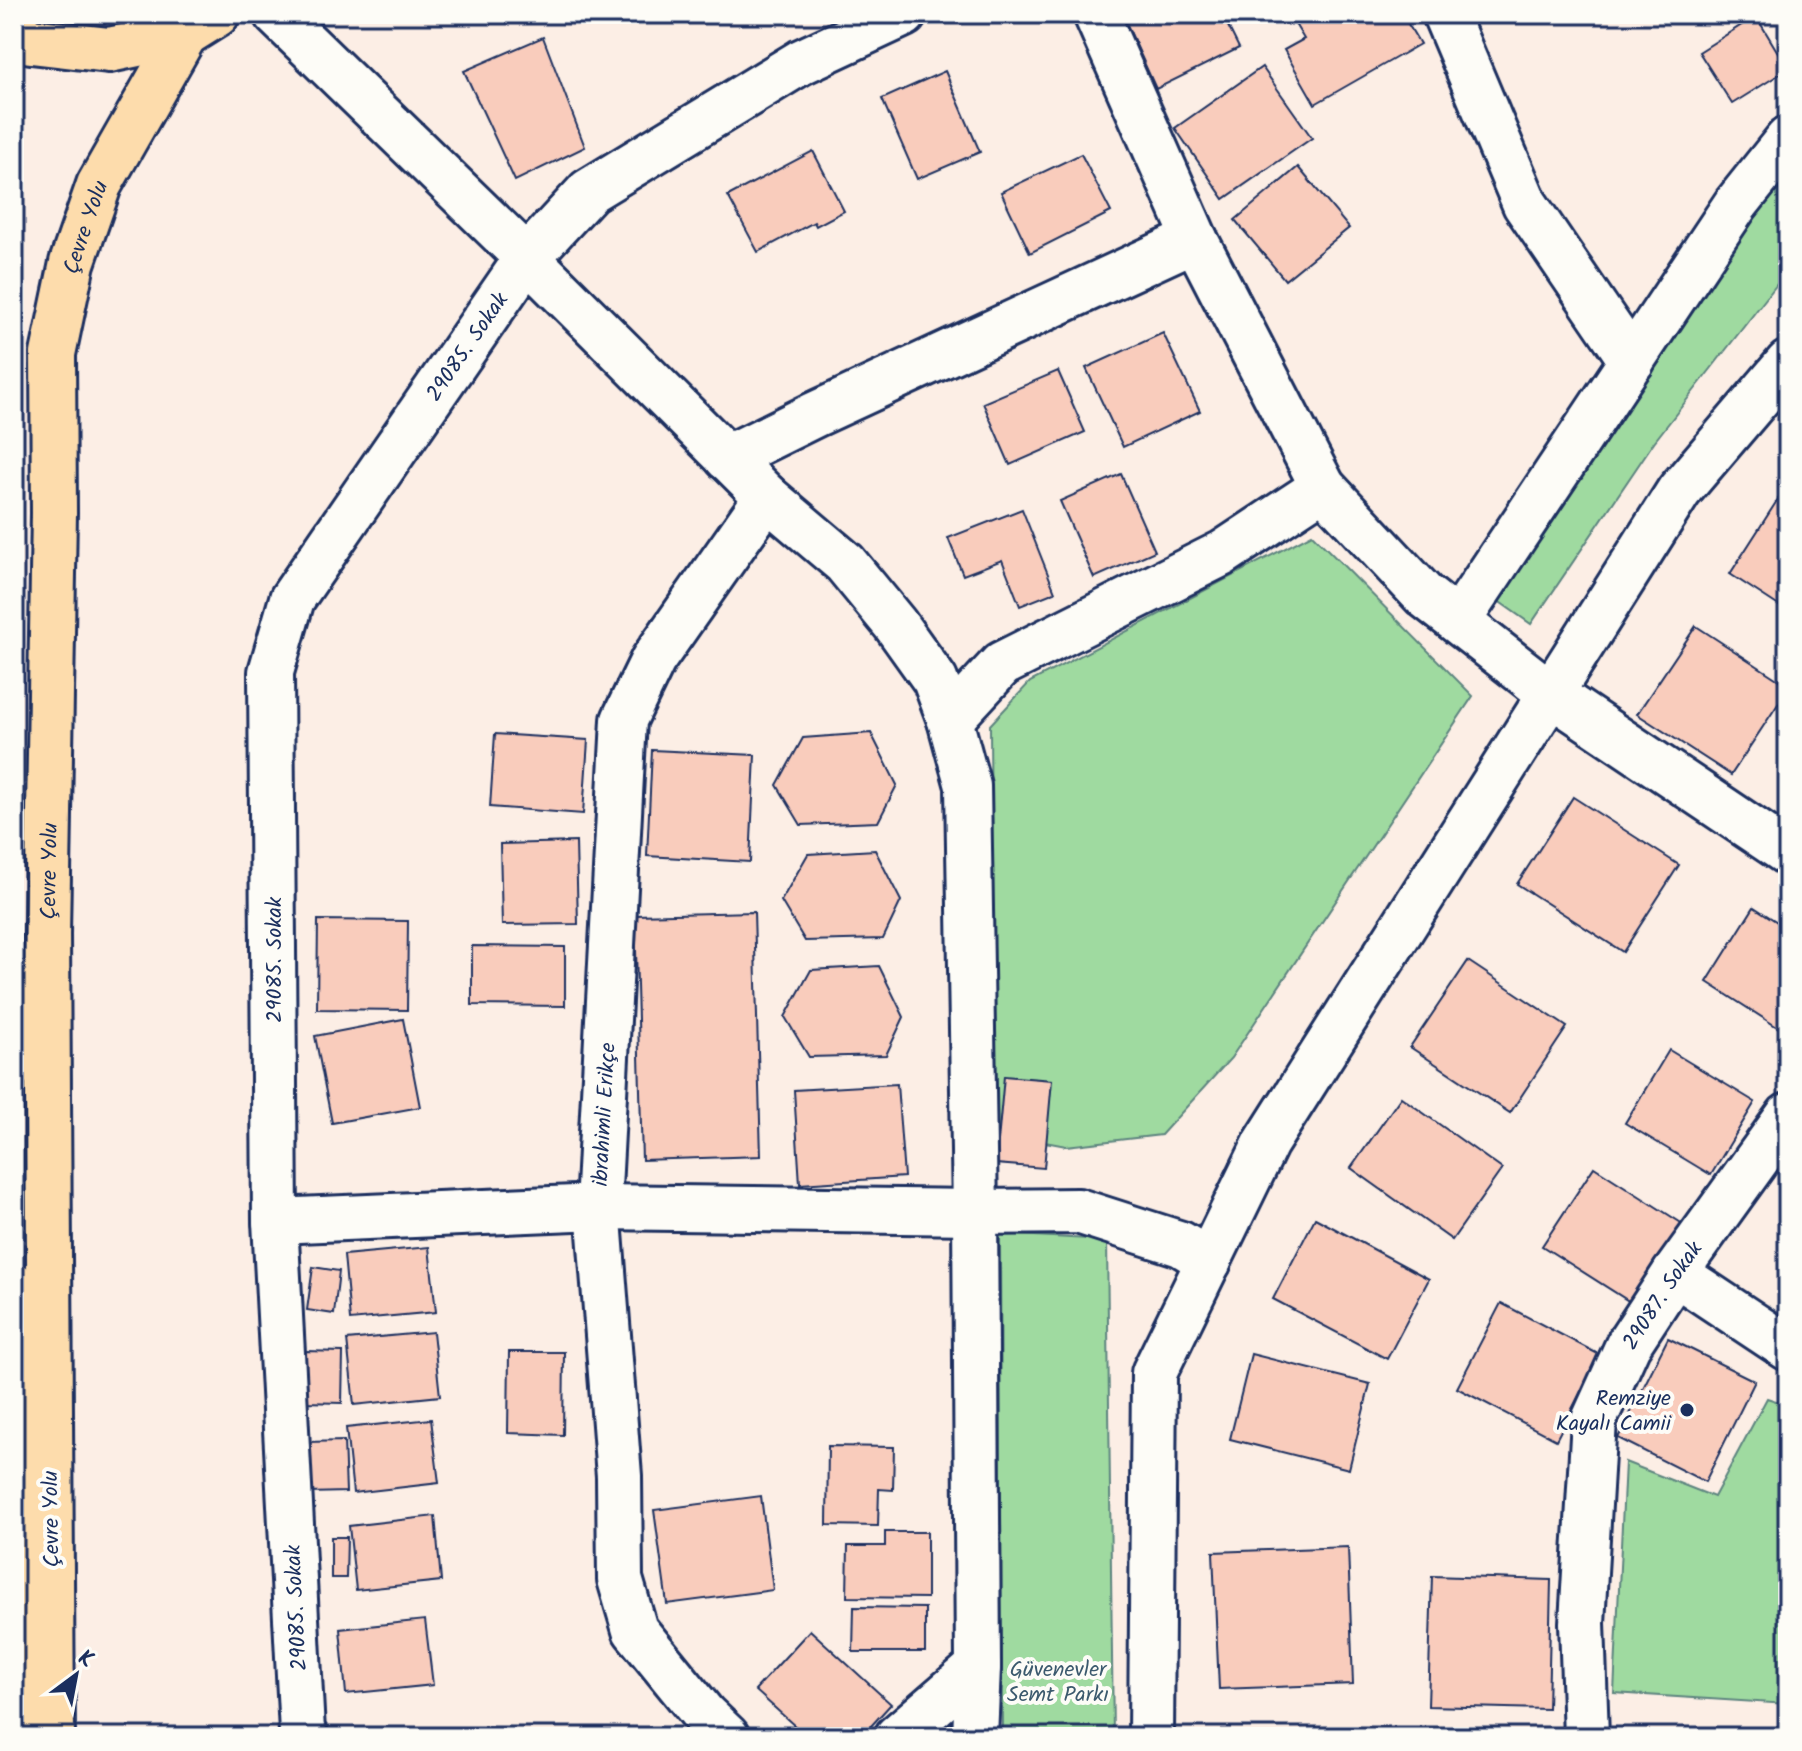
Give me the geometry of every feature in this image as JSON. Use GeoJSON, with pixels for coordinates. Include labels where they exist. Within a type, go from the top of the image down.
{"type":"FeatureCollection","features":[{"type":"Feature","properties":{"kind":"main road"},"geometry":{"type":"LineString","coordinates":[[14,33],[31,41],[109,50],[201,24]]}},
{"type":"Feature","properties":{"kind":"main road","name":"Çevre Yolu"},"geometry":{"type":"LineString","coordinates":[[52,1737],[47,899],[54,513],[53,354],[72,263],[99,185],[201,24]]}},
{"type":"Feature","properties":{"kind":"main road"},"geometry":{"type":"LineString","coordinates":[[14,1064],[47,899]]}},
{"type":"Feature","properties":{"kind":"main road"},"geometry":{"type":"LineString","coordinates":[[14,1286],[18,1737]]}},
{"type":"Feature","properties":{"kind":"street"},"geometry":{"type":"LineString","coordinates":[[276,14],[767,497],[845,563],[895,624],[935,680],[950,720],[968,786],[975,1212],[978,1667],[975,1737]]}},
{"type":"Feature","properties":{"kind":"street","name":"29085. Sokak"},"geometry":{"type":"LineString","coordinates":[[306,1737],[302,1732],[275,1221],[271,672],[292,599],[527,258],[589,191],[801,62],[904,14]]}},
{"type":"Feature","properties":{"kind":"street"},"geometry":{"type":"LineString","coordinates":[[1096,14],[1195,239],[1323,487],[1424,595],[1551,694],[1788,853]]}},
{"type":"Feature","properties":{"kind":"street"},"geometry":{"type":"LineString","coordinates":[[1445,14],[1525,204],[1632,361]]}},
{"type":"Feature","properties":{"kind":"street"},"geometry":{"type":"LineString","coordinates":[[1458,621],[1736,204],[1788,139]]}},
{"type":"Feature","properties":{"kind":"street"},"geometry":{"type":"LineString","coordinates":[[727,458],[828,408],[1195,239]]}},
{"type":"Feature","properties":{"kind":"street"},"geometry":{"type":"LineString","coordinates":[[1151,1737],[1154,1373],[1266,1143],[1679,491],[1788,363]]}},
{"type":"Feature","properties":{"kind":"street"},"geometry":{"type":"LineString","coordinates":[[950,720],[1002,664],[1223,553],[1323,487]]}},
{"type":"Feature","properties":{"kind":"street","name":"ibrahimli Erikçe"},"geometry":{"type":"LineString","coordinates":[[727,1737],[704,1715],[635,1630],[620,1579],[619,1476],[598,1207],[624,720],[653,660],[767,497]]}},
{"type":"Feature","properties":{"kind":"street","name":"29087. Sokak"},"geometry":{"type":"LineString","coordinates":[[1586,1737],[1582,1623],[1594,1420],[1628,1345],[1675,1273],[1788,1116]]}},
{"type":"Feature","properties":{"kind":"street"},"geometry":{"type":"LineString","coordinates":[[275,1221],[598,1207],[1078,1211],[1181,1244],[1209,1261]]}},
{"type":"Feature","properties":{"kind":"street"},"geometry":{"type":"LineString","coordinates":[[1675,1273],[1788,1348]]}},
{"type":"Feature","properties":{"kind":"street"},"geometry":{"type":"LineString","coordinates":[[897,1737],[978,1667]]}},
{"type":"Feature","properties":{"kind":"green space"},"geometry":{"type":"Polygon","coordinates":[[[1788,167],[1788,270],[1654,442],[1531,624],[1494,598],[1622,405],[1788,167]]]}},
{"type":"Feature","properties":{"kind":"green space"},"geometry":{"type":"Polygon","coordinates":[[[1312,534],[1473,696],[1231,1058],[1161,1135],[1066,1146],[993,1132],[990,725],[1030,682],[1312,534]]]}},
{"type":"Feature","properties":{"kind":"green space","name":"Güvenevler Semt Parkı"},"geometry":{"type":"Polygon","coordinates":[[[1000,1234],[1107,1240],[1113,1737],[1002,1737],[1000,1234]]]}},
{"type":"Feature","properties":{"kind":"green space"},"geometry":{"type":"Polygon","coordinates":[[[1767,1398],[1788,1405],[1788,1704],[1614,1693],[1625,1462],[1714,1497],[1767,1398]]]}},
{"type":"Feature","properties":{"kind":"building"},"geometry":{"type":"Polygon","coordinates":[[[1122,14],[1222,14],[1239,48],[1156,89],[1122,14]]]}},
{"type":"Feature","properties":{"kind":"building"},"geometry":{"type":"Polygon","coordinates":[[[1289,14],[1402,14],[1420,44],[1315,104],[1284,50],[1304,39],[1289,14]]]}},
{"type":"Feature","properties":{"kind":"building"},"geometry":{"type":"Polygon","coordinates":[[[1756,16],[1788,69],[1732,104],[1699,52],[1756,16]]]}},
{"type":"Feature","properties":{"kind":"building"},"geometry":{"type":"Polygon","coordinates":[[[543,37],[585,147],[515,181],[464,71],[543,37]]]}},
{"type":"Feature","properties":{"kind":"building"},"geometry":{"type":"Polygon","coordinates":[[[1262,67],[1312,138],[1224,199],[1175,128],[1262,67]]]}},
{"type":"Feature","properties":{"kind":"building"},"geometry":{"type":"Polygon","coordinates":[[[945,71],[980,152],[917,179],[882,99],[945,71]]]}},
{"type":"Feature","properties":{"kind":"building"},"geometry":{"type":"Polygon","coordinates":[[[813,151],[844,211],[816,226],[814,222],[758,252],[728,196],[813,151]]]}},
{"type":"Feature","properties":{"kind":"building"},"geometry":{"type":"Polygon","coordinates":[[[1081,154],[1111,212],[1030,253],[1001,192],[1081,154]]]}},
{"type":"Feature","properties":{"kind":"building"},"geometry":{"type":"Polygon","coordinates":[[[1298,167],[1349,228],[1285,280],[1235,220],[1298,167]]]}},
{"type":"Feature","properties":{"kind":"building"},"geometry":{"type":"Polygon","coordinates":[[[1163,333],[1200,411],[1123,447],[1086,368],[1163,333]]]}},
{"type":"Feature","properties":{"kind":"building"},"geometry":{"type":"Polygon","coordinates":[[[1058,371],[1085,432],[1010,465],[983,403],[1058,371]]]}},
{"type":"Feature","properties":{"kind":"building"},"geometry":{"type":"Polygon","coordinates":[[[1121,474],[1155,551],[1094,578],[1060,501],[1121,474]]]}},
{"type":"Feature","properties":{"kind":"building"},"geometry":{"type":"Polygon","coordinates":[[[1780,496],[1788,501],[1788,612],[1730,574],[1780,496]]]}},
{"type":"Feature","properties":{"kind":"building"},"geometry":{"type":"Polygon","coordinates":[[[1022,509],[1055,592],[1020,606],[1002,560],[963,575],[948,538],[1022,509]]]}},
{"type":"Feature","properties":{"kind":"building"},"geometry":{"type":"Polygon","coordinates":[[[1696,626],[1788,686],[1731,775],[1637,714],[1696,626]]]}},
{"type":"Feature","properties":{"kind":"building"},"geometry":{"type":"Polygon","coordinates":[[[871,733],[897,785],[878,822],[801,825],[777,785],[803,738],[871,733]]]}},
{"type":"Feature","properties":{"kind":"building"},"geometry":{"type":"Polygon","coordinates":[[[495,734],[588,740],[583,814],[490,807],[495,734]]]}},
{"type":"Feature","properties":{"kind":"building"},"geometry":{"type":"Polygon","coordinates":[[[652,750],[755,755],[750,862],[647,856],[652,750]]]}},
{"type":"Feature","properties":{"kind":"building"},"geometry":{"type":"Polygon","coordinates":[[[1573,797],[1679,865],[1623,952],[1517,884],[1573,797]]]}},
{"type":"Feature","properties":{"kind":"building"},"geometry":{"type":"Polygon","coordinates":[[[576,842],[578,924],[502,925],[500,844],[576,842]]]}},
{"type":"Feature","properties":{"kind":"building"},"geometry":{"type":"Polygon","coordinates":[[[875,850],[901,901],[883,939],[805,941],[781,901],[808,854],[875,850]]]}},
{"type":"Feature","properties":{"kind":"building"},"geometry":{"type":"Polygon","coordinates":[[[1754,907],[1788,929],[1788,1034],[1707,982],[1754,907]]]}},
{"type":"Feature","properties":{"kind":"building"},"geometry":{"type":"Polygon","coordinates":[[[754,912],[761,1156],[642,1160],[635,915],[754,912]]]}},
{"type":"Feature","properties":{"kind":"building"},"geometry":{"type":"Polygon","coordinates":[[[318,920],[408,921],[407,1010],[317,1009],[318,920]]]}},
{"type":"Feature","properties":{"kind":"building"},"geometry":{"type":"Polygon","coordinates":[[[472,946],[565,947],[565,1006],[472,1005],[472,946]]]}},
{"type":"Feature","properties":{"kind":"building"},"geometry":{"type":"Polygon","coordinates":[[[1468,961],[1567,1027],[1510,1113],[1410,1047],[1468,961]]]}},
{"type":"Feature","properties":{"kind":"building"},"geometry":{"type":"Polygon","coordinates":[[[879,966],[904,1017],[886,1055],[809,1057],[785,1017],[811,970],[879,966]]]}},
{"type":"Feature","properties":{"kind":"building"},"geometry":{"type":"Polygon","coordinates":[[[403,1019],[420,1107],[332,1123],[315,1036],[403,1019]]]}},
{"type":"Feature","properties":{"kind":"building"},"geometry":{"type":"Polygon","coordinates":[[[1669,1050],[1755,1102],[1711,1175],[1625,1123],[1669,1050]]]}},
{"type":"Feature","properties":{"kind":"building"},"geometry":{"type":"Polygon","coordinates":[[[1004,1076],[1052,1080],[1044,1168],[996,1164],[1004,1076]]]}},
{"type":"Feature","properties":{"kind":"building"},"geometry":{"type":"Polygon","coordinates":[[[897,1084],[904,1177],[800,1184],[794,1090],[897,1084]]]}},
{"type":"Feature","properties":{"kind":"building"},"geometry":{"type":"Polygon","coordinates":[[[1401,1097],[1502,1169],[1452,1240],[1351,1168],[1401,1097]]]}},
{"type":"Feature","properties":{"kind":"building"},"geometry":{"type":"Polygon","coordinates":[[[1594,1167],[1686,1226],[1635,1305],[1542,1246],[1594,1167]]]}},
{"type":"Feature","properties":{"kind":"building"},"geometry":{"type":"Polygon","coordinates":[[[1315,1218],[1429,1279],[1387,1359],[1273,1299],[1315,1218]]]}},
{"type":"Feature","properties":{"kind":"building"},"geometry":{"type":"Polygon","coordinates":[[[429,1247],[436,1312],[350,1320],[344,1255],[429,1247]]]}},
{"type":"Feature","properties":{"kind":"building"},"geometry":{"type":"Polygon","coordinates":[[[313,1267],[339,1271],[334,1314],[307,1310],[313,1267]]]}},
{"type":"Feature","properties":{"kind":"building"},"geometry":{"type":"Polygon","coordinates":[[[1501,1303],[1600,1355],[1556,1440],[1457,1388],[1501,1303]]]}},
{"type":"Feature","properties":{"kind":"building"},"geometry":{"type":"Polygon","coordinates":[[[433,1332],[440,1396],[354,1405],[347,1340],[433,1332]]]}},
{"type":"Feature","properties":{"kind":"building","name":"Remziye Kayalı Camii"},"geometry":{"type":"Polygon","coordinates":[[[1668,1338],[1755,1381],[1705,1482],[1618,1438],[1668,1338]]]}},
{"type":"Feature","properties":{"kind":"building"},"geometry":{"type":"Polygon","coordinates":[[[305,1351],[343,1352],[342,1403],[304,1402],[305,1351]]]}},
{"type":"Feature","properties":{"kind":"building"},"geometry":{"type":"Polygon","coordinates":[[[509,1352],[564,1352],[563,1435],[508,1433],[509,1352]]]}},
{"type":"Feature","properties":{"kind":"building"},"geometry":{"type":"Polygon","coordinates":[[[1251,1354],[1370,1384],[1349,1469],[1230,1439],[1251,1354]]]}},
{"type":"Feature","properties":{"kind":"building"},"geometry":{"type":"Polygon","coordinates":[[[431,1419],[439,1483],[353,1493],[346,1428],[431,1419]]]}},
{"type":"Feature","properties":{"kind":"building"},"geometry":{"type":"Polygon","coordinates":[[[344,1441],[346,1492],[308,1493],[307,1442],[344,1441]]]}},
{"type":"Feature","properties":{"kind":"building"},"geometry":{"type":"Polygon","coordinates":[[[828,1446],[894,1447],[893,1490],[879,1489],[878,1526],[827,1525],[828,1446]]]}},
{"type":"Feature","properties":{"kind":"building"},"geometry":{"type":"Polygon","coordinates":[[[761,1496],[773,1590],[667,1604],[654,1510],[761,1496]]]}},
{"type":"Feature","properties":{"kind":"building"},"geometry":{"type":"Polygon","coordinates":[[[435,1516],[441,1581],[356,1590],[349,1526],[435,1516]]]}},
{"type":"Feature","properties":{"kind":"building"},"geometry":{"type":"Polygon","coordinates":[[[885,1532],[927,1532],[927,1598],[847,1597],[848,1546],[885,1546],[885,1532]]]}},
{"type":"Feature","properties":{"kind":"building"},"geometry":{"type":"Polygon","coordinates":[[[331,1537],[347,1537],[346,1578],[331,1578],[331,1537]]]}},
{"type":"Feature","properties":{"kind":"building"},"geometry":{"type":"Polygon","coordinates":[[[1348,1547],[1353,1684],[1219,1689],[1213,1552],[1348,1547]]]}},
{"type":"Feature","properties":{"kind":"building"},"geometry":{"type":"Polygon","coordinates":[[[1432,1576],[1551,1580],[1548,1709],[1428,1706],[1432,1576]]]}},
{"type":"Feature","properties":{"kind":"building"},"geometry":{"type":"Polygon","coordinates":[[[854,1607],[925,1608],[925,1652],[853,1652],[854,1607]]]}},
{"type":"Feature","properties":{"kind":"building"},"geometry":{"type":"Polygon","coordinates":[[[425,1620],[433,1685],[346,1694],[340,1629],[425,1620]]]}},
{"type":"Feature","properties":{"kind":"building"},"geometry":{"type":"Polygon","coordinates":[[[810,1630],[891,1704],[861,1737],[807,1737],[755,1690],[810,1630]]]}},
{"type":"Feature","properties":{"kind":"place","name":"Remziye Kayalı Camii"},"geometry":{"type":"Point","coordinates":[1687,1410]}}]}
